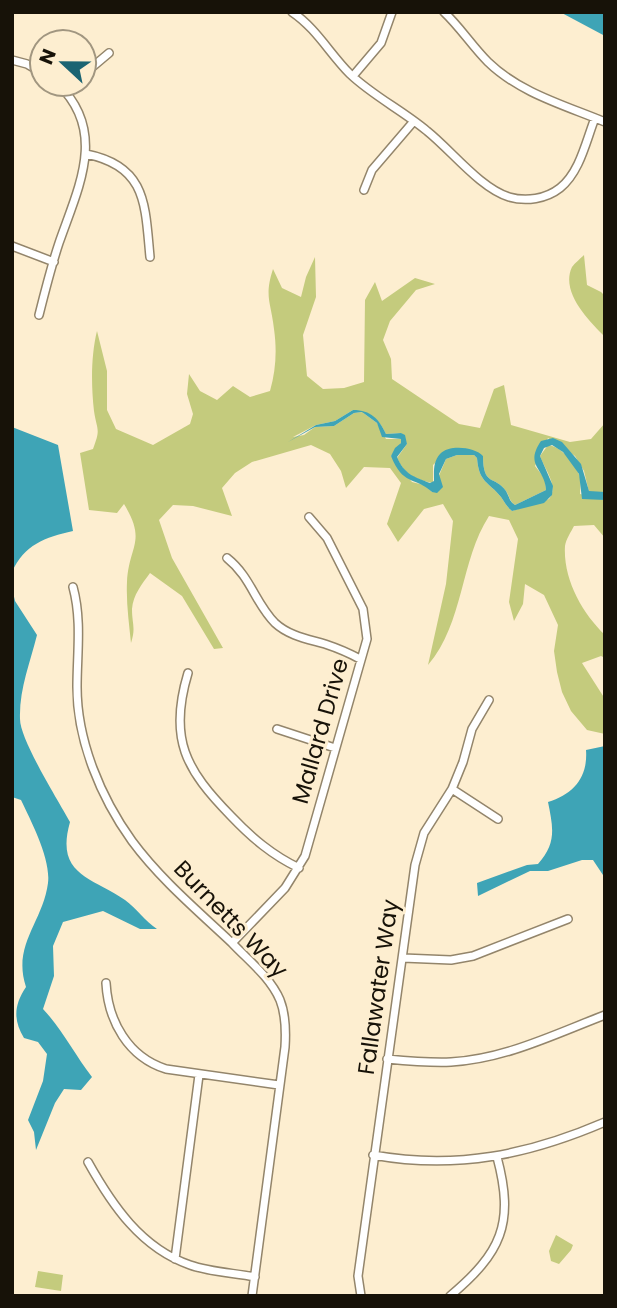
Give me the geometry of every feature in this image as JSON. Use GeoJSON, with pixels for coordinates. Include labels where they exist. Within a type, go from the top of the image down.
{"type":"FeatureCollection","features":[{"type":"Feature","properties":{"kind":"street"},"geometry":{"type":"LineString","coordinates":[[292,12],[308,25],[353,76],[372,93],[414,121],[495,191],[509,197],[526,199],[553,192],[568,181],[578,165],[595,118]]}},
{"type":"Feature","properties":{"kind":"street"},"geometry":{"type":"LineString","coordinates":[[353,76],[382,43],[393,12]]}},
{"type":"Feature","properties":{"kind":"street"},"geometry":{"type":"LineString","coordinates":[[444,12],[487,61],[507,77],[533,93],[605,122]]}},
{"type":"Feature","properties":{"kind":"street"},"geometry":{"type":"LineString","coordinates":[[98,62],[109,53]]}},
{"type":"Feature","properties":{"kind":"street"},"geometry":{"type":"LineString","coordinates":[[39,316],[82,177],[86,154],[82,118],[72,98]]}},
{"type":"Feature","properties":{"kind":"street"},"geometry":{"type":"LineString","coordinates":[[364,190],[372,170],[414,121]]}},
{"type":"Feature","properties":{"kind":"street"},"geometry":{"type":"LineString","coordinates":[[86,154],[106,158],[133,178],[145,207],[150,257]]}},
{"type":"Feature","properties":{"kind":"street"},"geometry":{"type":"LineString","coordinates":[[12,246],[54,262]]}},
{"type":"Feature","properties":{"kind":"street","name":"Mallard Drive"},"geometry":{"type":"LineString","coordinates":[[232,943],[285,888],[299,868],[309,844],[366,639],[363,609],[332,546],[319,526],[309,517]]}},
{"type":"Feature","properties":{"kind":"street"},"geometry":{"type":"LineString","coordinates":[[227,558],[244,573],[259,602],[276,624],[292,634],[326,644],[360,659]]}},
{"type":"Feature","properties":{"kind":"street","name":"Burnetts Way"},"geometry":{"type":"LineString","coordinates":[[73,587],[79,618],[77,691],[85,737],[97,777],[114,812],[142,854],[268,981],[284,1012],[286,1041],[252,1296]]}},
{"type":"Feature","properties":{"kind":"street"},"geometry":{"type":"LineString","coordinates":[[188,673],[183,694],[181,727],[185,752],[195,776],[256,841],[299,868]]}},
{"type":"Feature","properties":{"kind":"street","name":"Fallawater Way"},"geometry":{"type":"LineString","coordinates":[[360,1296],[358,1276],[373,1155],[415,865],[424,833],[452,789],[471,729],[489,700]]}},
{"type":"Feature","properties":{"kind":"street"},"geometry":{"type":"LineString","coordinates":[[277,729],[335,748]]}},
{"type":"Feature","properties":{"kind":"street"},"geometry":{"type":"LineString","coordinates":[[452,789],[498,819]]}},
{"type":"Feature","properties":{"kind":"street"},"geometry":{"type":"LineString","coordinates":[[403,958],[451,960],[473,956],[568,919]]}},
{"type":"Feature","properties":{"kind":"street"},"geometry":{"type":"LineString","coordinates":[[106,983],[110,1013],[121,1035],[130,1046],[159,1067],[279,1086]]}},
{"type":"Feature","properties":{"kind":"street"},"geometry":{"type":"LineString","coordinates":[[387,1059],[438,1063],[474,1059],[529,1044],[605,1015]]}},
{"type":"Feature","properties":{"kind":"street"},"geometry":{"type":"LineString","coordinates":[[175,1259],[199,1075]]}},
{"type":"Feature","properties":{"kind":"street"},"geometry":{"type":"LineString","coordinates":[[373,1155],[433,1162],[496,1157],[551,1142],[605,1122]]}},
{"type":"Feature","properties":{"kind":"street"},"geometry":{"type":"LineString","coordinates":[[450,1296],[481,1268],[497,1243],[501,1231],[504,1200],[496,1157]]}},
{"type":"Feature","properties":{"kind":"street"},"geometry":{"type":"LineString","coordinates":[[88,1162],[111,1199],[141,1237],[175,1259],[193,1266],[255,1277]]}},
{"type":"Feature","properties":{"kind":"green space"},"geometry":{"type":"Polygon","coordinates":[[[584,255],[587,285],[605,296],[605,337],[578,305],[570,286],[572,267],[584,255]]]}},
{"type":"Feature","properties":{"kind":"green space"},"geometry":{"type":"Polygon","coordinates":[[[315,257],[316,297],[303,335],[307,376],[323,389],[344,388],[364,382],[365,300],[375,282],[382,301],[415,278],[435,284],[416,290],[390,321],[383,340],[391,359],[392,379],[459,424],[480,428],[494,389],[504,385],[511,425],[570,442],[591,439],[605,423],[605,492],[589,492],[584,471],[575,456],[548,438],[535,466],[545,479],[546,490],[515,505],[502,486],[487,476],[483,456],[450,449],[433,465],[433,483],[411,475],[397,458],[407,444],[401,433],[386,434],[377,420],[363,412],[377,423],[386,439],[401,439],[391,456],[412,482],[424,485],[432,492],[446,459],[457,455],[474,455],[482,477],[512,511],[549,499],[552,483],[540,456],[548,445],[563,452],[575,467],[580,477],[580,494],[605,500],[605,538],[594,525],[574,526],[567,538],[565,558],[576,595],[605,635],[605,658],[601,656],[582,663],[605,699],[605,734],[587,730],[571,711],[562,692],[554,651],[558,625],[544,595],[525,584],[523,604],[514,621],[509,602],[518,539],[509,520],[489,516],[472,552],[449,630],[428,665],[446,584],[453,521],[443,504],[424,509],[398,542],[387,524],[401,483],[390,468],[364,467],[346,488],[341,471],[330,454],[311,445],[252,462],[235,473],[222,488],[232,516],[193,506],[173,505],[159,520],[172,558],[223,648],[214,649],[182,596],[150,573],[134,599],[131,643],[127,582],[136,536],[134,527],[124,504],[117,513],[89,510],[80,453],[93,449],[98,433],[92,381],[97,331],[107,371],[107,410],[116,429],[153,445],[190,424],[193,414],[187,394],[189,374],[200,391],[217,400],[233,386],[250,397],[270,391],[276,352],[269,293],[273,269],[282,288],[301,297],[315,257]],[[353,410],[335,421],[316,425],[293,437],[304,435],[315,427],[334,426],[354,413],[361,412],[353,410]]]}},
{"type":"Feature","properties":{"kind":"green space"},"geometry":{"type":"Polygon","coordinates":[[[556,1235],[573,1245],[559,1264],[551,1261],[549,1251],[556,1235]]]}},
{"type":"Feature","properties":{"kind":"green space"},"geometry":{"type":"Polygon","coordinates":[[[38,1271],[63,1275],[61,1291],[35,1287],[38,1271]]]}},
{"type":"Feature","properties":{"kind":"water"},"geometry":{"type":"Polygon","coordinates":[[[560,12],[605,12],[605,36],[560,12]]]}},
{"type":"Feature","properties":{"kind":"water"},"geometry":{"type":"Polygon","coordinates":[[[353,410],[365,412],[374,416],[386,434],[405,435],[407,444],[397,457],[400,463],[410,474],[430,483],[434,481],[435,463],[440,454],[449,449],[468,449],[483,456],[487,476],[502,486],[515,505],[546,490],[534,456],[541,441],[553,438],[562,442],[581,464],[589,491],[605,492],[605,500],[582,499],[579,474],[563,452],[552,445],[544,448],[540,456],[553,486],[552,495],[544,503],[512,511],[482,477],[474,455],[457,455],[446,459],[439,474],[443,487],[437,493],[404,476],[391,456],[401,439],[382,437],[377,423],[362,412],[354,413],[334,426],[315,427],[288,442],[316,425],[335,421],[353,410]]]}},
{"type":"Feature","properties":{"kind":"water"},"geometry":{"type":"Polygon","coordinates":[[[12,427],[58,445],[73,531],[36,544],[23,555],[12,572],[12,427]]]}},
{"type":"Feature","properties":{"kind":"water"},"geometry":{"type":"Polygon","coordinates":[[[12,588],[15,601],[37,635],[21,698],[22,729],[33,755],[70,822],[67,853],[79,872],[125,900],[157,929],[140,929],[103,911],[63,922],[53,946],[54,976],[43,1009],[92,1077],[81,1090],[64,1089],[55,1103],[36,1150],[34,1132],[28,1120],[43,1081],[47,1054],[38,1042],[24,1038],[16,1013],[26,987],[23,972],[25,946],[45,897],[48,873],[30,818],[21,800],[12,797],[12,588]]]}},
{"type":"Feature","properties":{"kind":"water"},"geometry":{"type":"Polygon","coordinates":[[[605,746],[605,878],[593,860],[582,860],[548,871],[530,871],[478,896],[477,883],[527,865],[538,864],[551,842],[552,827],[548,802],[565,794],[577,783],[585,768],[586,750],[605,746]]]}}]}
